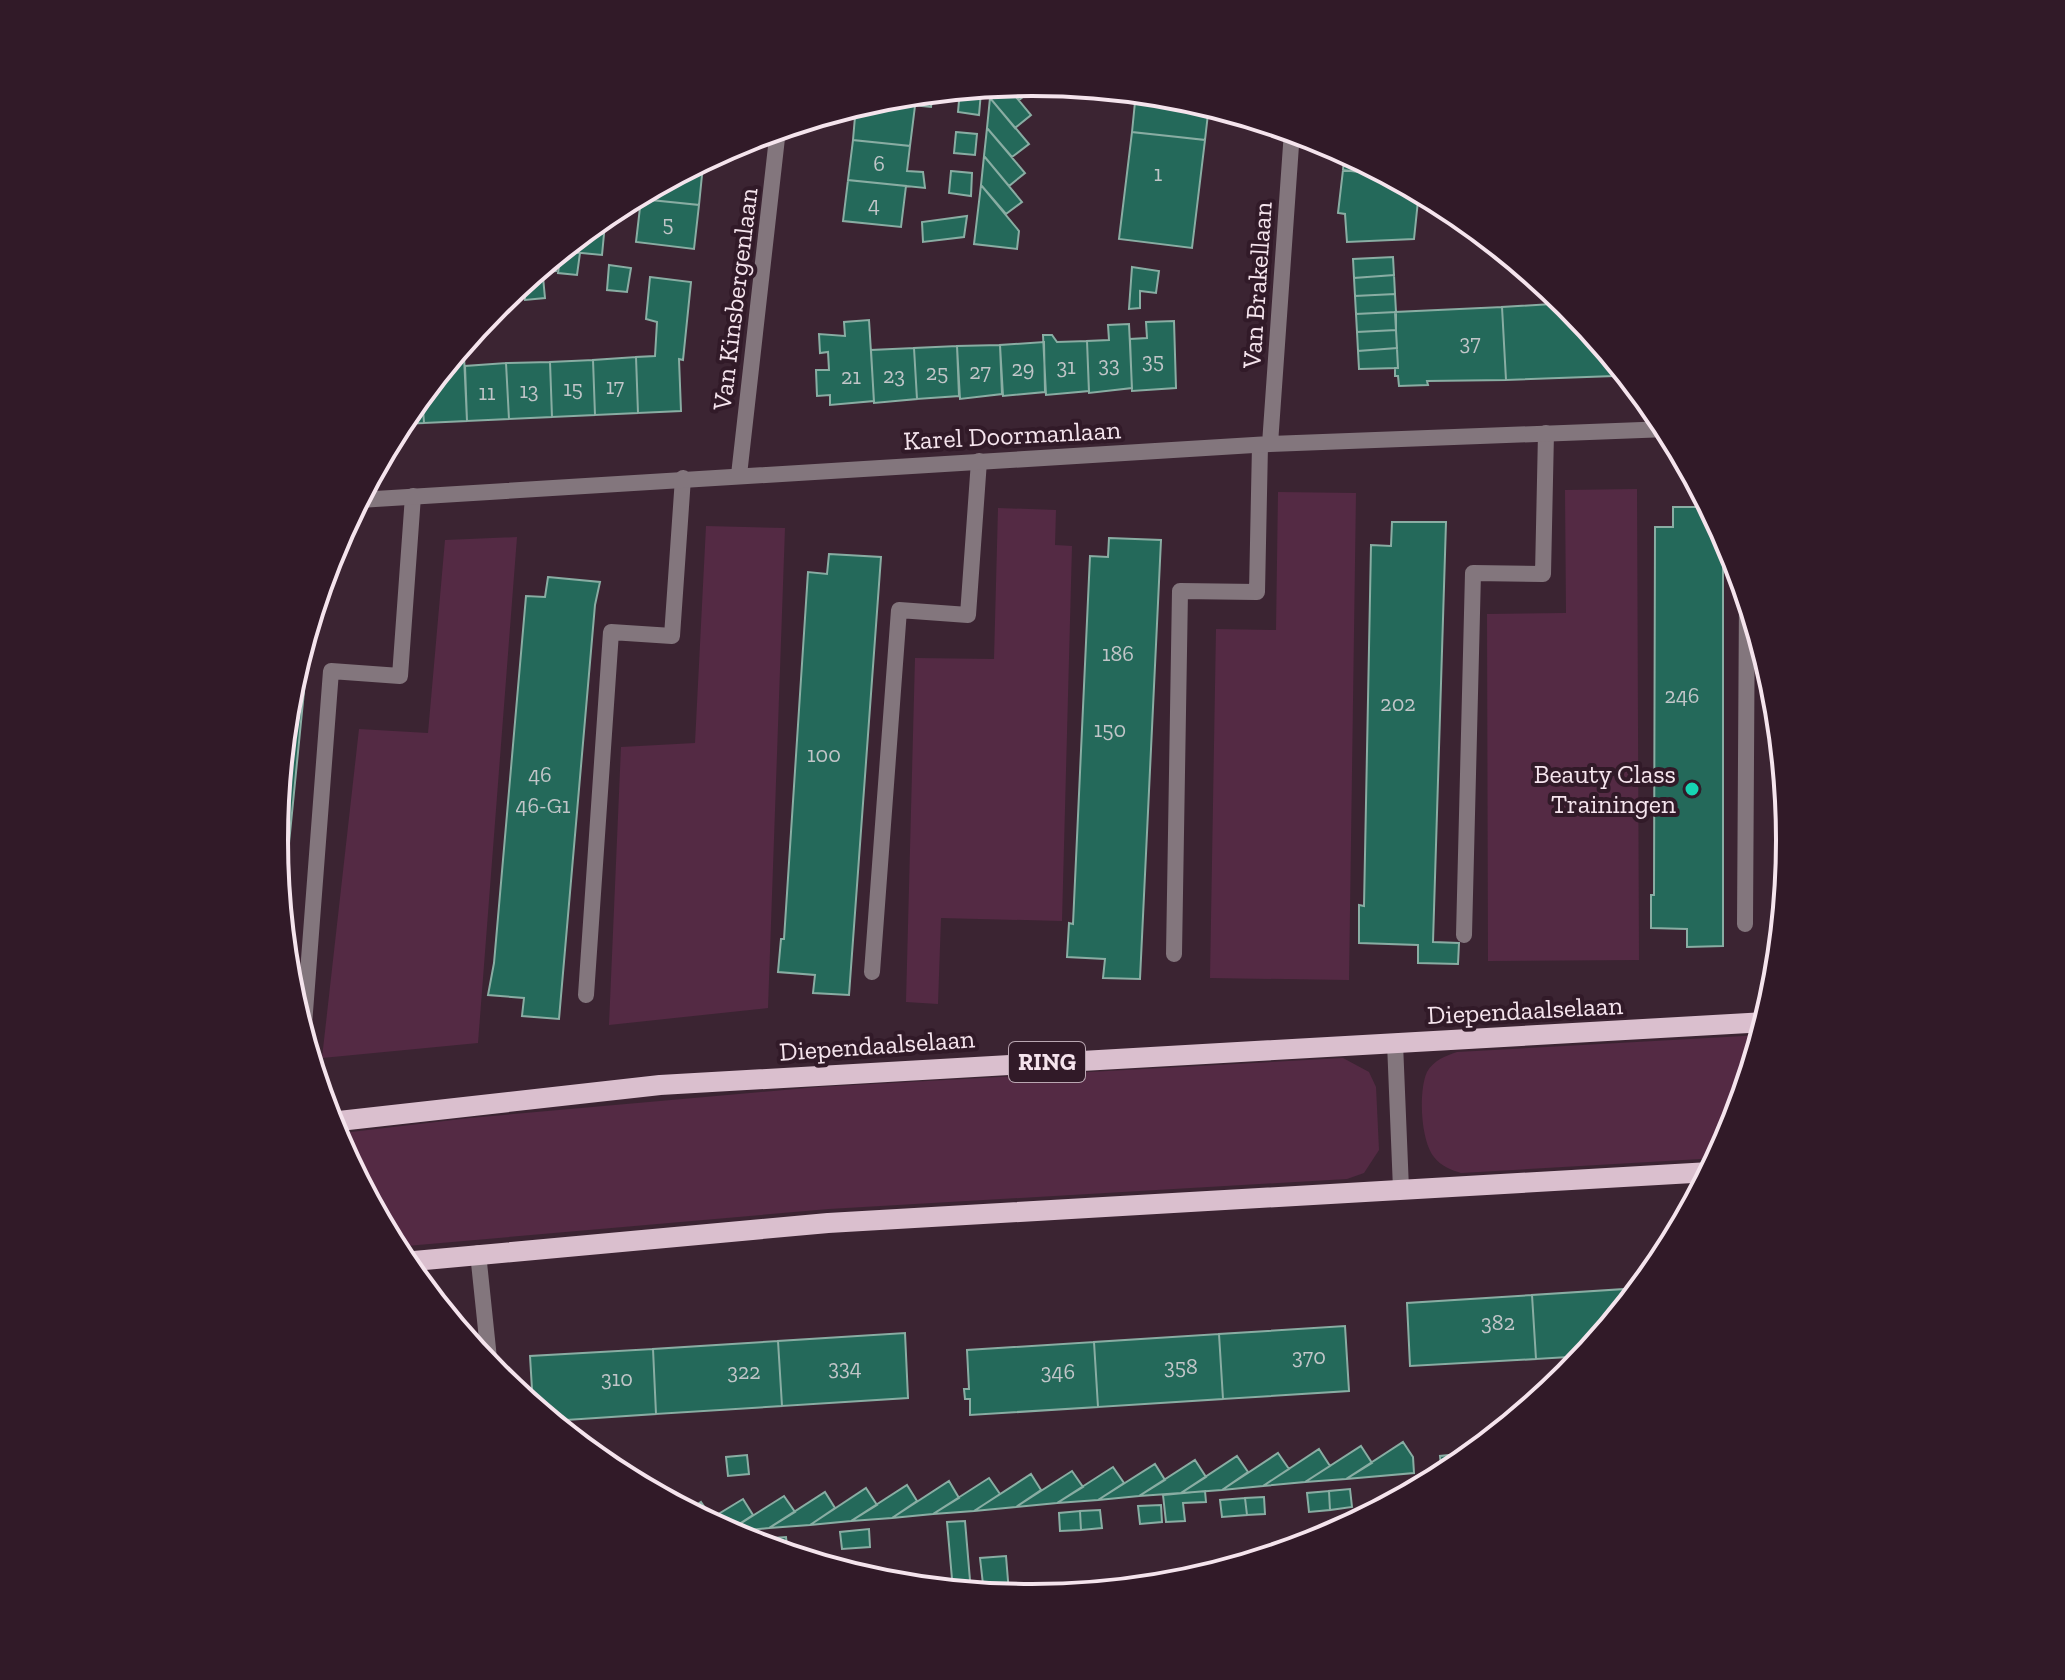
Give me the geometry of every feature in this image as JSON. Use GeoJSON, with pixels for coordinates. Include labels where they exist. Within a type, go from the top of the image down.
{"type":"FeatureCollection","features":[{"type":"Feature","properties":{"kind":"main road","name":"Diependaalselaan"},"geometry":{"type":"LineString","coordinates":[[343,1121],[660,1085],[1753,1023]]}},
{"type":"Feature","properties":{"kind":"main road"},"geometry":{"type":"LineString","coordinates":[[419,1260],[828,1223],[1698,1173]]}},
{"type":"Feature","properties":{"kind":"street","name":"Van Kinsbergenlaan"},"geometry":{"type":"LineString","coordinates":[[739,475],[777,142]]}},
{"type":"Feature","properties":{"kind":"street","name":"Van Brakellaan"},"geometry":{"type":"LineString","coordinates":[[1174,954],[1180,591],[1257,592],[1265,444],[1291,143]]}},
{"type":"Feature","properties":{"kind":"street","name":"Karel Doormanlaan"},"geometry":{"type":"LineString","coordinates":[[371,499],[1265,444],[1653,430]]}},
{"type":"Feature","properties":{"kind":"street"},"geometry":{"type":"LineString","coordinates":[[1464,935],[1473,573],[1543,574],[1546,433]]}},
{"type":"Feature","properties":{"kind":"street"},"geometry":{"type":"LineString","coordinates":[[872,972],[899,610],[968,615],[979,461]]}},
{"type":"Feature","properties":{"kind":"street"},"geometry":{"type":"LineString","coordinates":[[586,995],[611,632],[672,636],[683,478]]}},
{"type":"Feature","properties":{"kind":"street"},"geometry":{"type":"LineString","coordinates":[[306,998],[331,671],[400,676],[413,496]]}},
{"type":"Feature","properties":{"kind":"street"},"geometry":{"type":"LineString","coordinates":[[1745,924],[1747,633]]}},
{"type":"Feature","properties":{"kind":"street"},"geometry":{"type":"LineString","coordinates":[[1395,1043],[1401,1189]]}},
{"type":"Feature","properties":{"kind":"street"},"geometry":{"type":"LineString","coordinates":[[478,1253],[488,1347]]}},
{"type":"Feature","properties":{"kind":"shaded area"},"geometry":{"type":"Polygon","coordinates":[[[1637,489],[1639,960],[1488,961],[1487,614],[1566,613],[1565,490],[1637,489]]]}},
{"type":"Feature","properties":{"kind":"shaded area"},"geometry":{"type":"Polygon","coordinates":[[[1278,492],[1356,493],[1349,980],[1210,978],[1216,629],[1276,630],[1278,492]]]}},
{"type":"Feature","properties":{"kind":"shaded area"},"geometry":{"type":"Polygon","coordinates":[[[998,508],[1056,510],[1055,545],[1072,546],[1062,921],[941,918],[938,1004],[906,1002],[915,658],[994,659],[998,508]]]}},
{"type":"Feature","properties":{"kind":"shaded area"},"geometry":{"type":"Polygon","coordinates":[[[706,526],[785,528],[768,1008],[609,1025],[621,747],[695,743],[706,526]]]}},
{"type":"Feature","properties":{"kind":"shaded area"},"geometry":{"type":"Polygon","coordinates":[[[517,537],[478,1043],[322,1058],[359,729],[428,733],[445,540],[517,537]]]}},
{"type":"Feature","properties":{"kind":"shaded area"},"geometry":{"type":"Polygon","coordinates":[[[1750,1036],[1720,1125],[1705,1159],[1461,1173],[1446,1167],[1430,1150],[1422,1103],[1427,1072],[1436,1061],[1457,1052],[1750,1036]]]}},
{"type":"Feature","properties":{"kind":"shaded area"},"geometry":{"type":"Polygon","coordinates":[[[1343,1058],[1369,1072],[1376,1087],[1379,1150],[1364,1173],[1347,1179],[829,1209],[409,1246],[388,1212],[348,1132],[470,1118],[818,1087],[1343,1058]]]}},
{"type":"Feature","properties":{"kind":"building"},"geometry":{"type":"Polygon","coordinates":[[[1016,97],[1031,115],[1015,128],[990,98],[1016,97]]]}},
{"type":"Feature","properties":{"kind":"building"},"geometry":{"type":"Polygon","coordinates":[[[980,98],[979,115],[958,112],[959,100],[980,98]]]}},
{"type":"Feature","properties":{"kind":"building"},"geometry":{"type":"Polygon","coordinates":[[[990,98],[1029,144],[1012,157],[987,128],[990,98]]]}},
{"type":"Feature","properties":{"kind":"building"},"geometry":{"type":"Polygon","coordinates":[[[1135,103],[1208,117],[1205,140],[1132,132],[1135,103]]]}},
{"type":"Feature","properties":{"kind":"building"},"geometry":{"type":"Polygon","coordinates":[[[915,106],[910,146],[853,140],[855,118],[915,106]]]}},
{"type":"Feature","properties":{"kind":"building"},"geometry":{"type":"Polygon","coordinates":[[[987,128],[1025,173],[1009,186],[984,156],[987,128]]]}},
{"type":"Feature","properties":{"kind":"building"},"geometry":{"type":"Polygon","coordinates":[[[956,132],[977,134],[975,155],[954,153],[956,132]]]}},
{"type":"Feature","properties":{"kind":"building"},"geometry":{"type":"Polygon","coordinates":[[[1132,132],[1205,140],[1192,248],[1119,239],[1132,132]]]}},
{"type":"Feature","properties":{"kind":"building"},"geometry":{"type":"Polygon","coordinates":[[[853,140],[910,146],[907,171],[923,172],[925,188],[848,180],[853,140]]]}},
{"type":"Feature","properties":{"kind":"building"},"geometry":{"type":"Polygon","coordinates":[[[984,156],[1022,202],[1006,214],[981,185],[984,156]]]}},
{"type":"Feature","properties":{"kind":"building"},"geometry":{"type":"Polygon","coordinates":[[[1344,165],[1360,172],[1343,170],[1344,165]]]}},
{"type":"Feature","properties":{"kind":"building"},"geometry":{"type":"Polygon","coordinates":[[[1343,170],[1360,172],[1418,204],[1414,239],[1347,242],[1345,214],[1338,213],[1343,170]]]}},
{"type":"Feature","properties":{"kind":"building"},"geometry":{"type":"Polygon","coordinates":[[[951,171],[972,173],[971,196],[949,193],[951,171]]]}},
{"type":"Feature","properties":{"kind":"building"},"geometry":{"type":"Polygon","coordinates":[[[702,173],[699,205],[654,200],[702,173]]]}},
{"type":"Feature","properties":{"kind":"building"},"geometry":{"type":"Polygon","coordinates":[[[848,180],[906,186],[901,227],[843,221],[848,180]]]}},
{"type":"Feature","properties":{"kind":"building"},"geometry":{"type":"Polygon","coordinates":[[[981,185],[1019,231],[1017,249],[974,244],[981,185]]]}},
{"type":"Feature","properties":{"kind":"building"},"geometry":{"type":"Polygon","coordinates":[[[654,200],[699,205],[694,249],[636,242],[640,209],[654,200]]]}},
{"type":"Feature","properties":{"kind":"building"},"geometry":{"type":"Polygon","coordinates":[[[967,216],[964,237],[923,242],[922,222],[967,216]]]}},
{"type":"Feature","properties":{"kind":"building"},"geometry":{"type":"Polygon","coordinates":[[[602,234],[602,255],[577,253],[602,234]]]}},
{"type":"Feature","properties":{"kind":"building"},"geometry":{"type":"Polygon","coordinates":[[[580,253],[577,275],[558,273],[559,267],[580,253]]]}},
{"type":"Feature","properties":{"kind":"building"},"geometry":{"type":"Polygon","coordinates":[[[1393,257],[1394,275],[1354,278],[1353,259],[1393,257]]]}},
{"type":"Feature","properties":{"kind":"building"},"geometry":{"type":"Polygon","coordinates":[[[609,265],[631,268],[627,292],[607,290],[609,265]]]}},
{"type":"Feature","properties":{"kind":"building"},"geometry":{"type":"Polygon","coordinates":[[[1132,267],[1159,271],[1156,293],[1140,291],[1140,308],[1129,309],[1132,267]]]}},
{"type":"Feature","properties":{"kind":"building"},"geometry":{"type":"Polygon","coordinates":[[[1394,275],[1395,294],[1355,296],[1354,278],[1394,275]]]}},
{"type":"Feature","properties":{"kind":"building"},"geometry":{"type":"Polygon","coordinates":[[[650,277],[691,282],[683,360],[679,359],[681,411],[638,413],[636,357],[655,356],[657,322],[646,319],[650,277]]]}},
{"type":"Feature","properties":{"kind":"building"},"geometry":{"type":"Polygon","coordinates":[[[543,280],[545,298],[525,300],[525,297],[543,280]]]}},
{"type":"Feature","properties":{"kind":"building"},"geometry":{"type":"Polygon","coordinates":[[[1395,294],[1396,312],[1356,314],[1355,296],[1395,294]]]}},
{"type":"Feature","properties":{"kind":"building"},"geometry":{"type":"Polygon","coordinates":[[[1548,304],[1614,376],[1506,380],[1502,307],[1548,304]]]}},
{"type":"Feature","properties":{"kind":"building"},"geometry":{"type":"Polygon","coordinates":[[[1502,307],[1506,380],[1427,381],[1428,385],[1399,386],[1398,376],[1395,376],[1395,368],[1398,368],[1395,312],[1502,307]]]}},
{"type":"Feature","properties":{"kind":"building"},"geometry":{"type":"Polygon","coordinates":[[[1396,312],[1396,330],[1357,332],[1356,314],[1396,312]]]}},
{"type":"Feature","properties":{"kind":"building"},"geometry":{"type":"Polygon","coordinates":[[[869,320],[874,401],[830,405],[830,395],[817,396],[816,370],[829,370],[828,352],[820,353],[819,334],[845,336],[844,322],[869,320]]]}},
{"type":"Feature","properties":{"kind":"building"},"geometry":{"type":"Polygon","coordinates":[[[1174,321],[1176,388],[1132,391],[1130,339],[1147,338],[1146,322],[1174,321]]]}},
{"type":"Feature","properties":{"kind":"building"},"geometry":{"type":"Polygon","coordinates":[[[1129,324],[1132,388],[1089,393],[1087,341],[1109,340],[1108,325],[1129,324]]]}},
{"type":"Feature","properties":{"kind":"building"},"geometry":{"type":"Polygon","coordinates":[[[1396,330],[1397,348],[1358,351],[1357,332],[1396,330]]]}},
{"type":"Feature","properties":{"kind":"building"},"geometry":{"type":"Polygon","coordinates":[[[1043,335],[1052,335],[1057,342],[1087,341],[1089,391],[1046,395],[1043,335]]]}},
{"type":"Feature","properties":{"kind":"building"},"geometry":{"type":"Polygon","coordinates":[[[1044,342],[1045,392],[1003,396],[1000,345],[1044,342]]]}},
{"type":"Feature","properties":{"kind":"building"},"geometry":{"type":"Polygon","coordinates":[[[1000,345],[1002,394],[960,399],[957,346],[1000,345]]]}},
{"type":"Feature","properties":{"kind":"building"},"geometry":{"type":"Polygon","coordinates":[[[957,346],[959,396],[917,399],[914,348],[957,346]]]}},
{"type":"Feature","properties":{"kind":"building"},"geometry":{"type":"Polygon","coordinates":[[[914,348],[917,399],[874,403],[871,350],[914,348]]]}},
{"type":"Feature","properties":{"kind":"building"},"geometry":{"type":"Polygon","coordinates":[[[1397,348],[1398,368],[1359,369],[1358,351],[1397,348]]]}},
{"type":"Feature","properties":{"kind":"building"},"geometry":{"type":"Polygon","coordinates":[[[636,357],[638,413],[595,415],[593,360],[636,357]]]}},
{"type":"Feature","properties":{"kind":"building"},"geometry":{"type":"Polygon","coordinates":[[[464,360],[467,421],[424,423],[423,414],[464,360]]]}},
{"type":"Feature","properties":{"kind":"building"},"geometry":{"type":"Polygon","coordinates":[[[593,360],[595,415],[552,417],[550,362],[593,360]]]}},
{"type":"Feature","properties":{"kind":"building"},"geometry":{"type":"Polygon","coordinates":[[[550,362],[552,417],[509,419],[506,363],[550,362]]]}},
{"type":"Feature","properties":{"kind":"building"},"geometry":{"type":"Polygon","coordinates":[[[506,363],[509,419],[467,421],[465,366],[506,363]]]}},
{"type":"Feature","properties":{"kind":"building"},"geometry":{"type":"Polygon","coordinates":[[[1673,507],[1698,507],[1723,563],[1723,946],[1687,947],[1687,929],[1651,928],[1651,895],[1654,895],[1655,527],[1673,527],[1673,507]]]}},
{"type":"Feature","properties":{"kind":"building"},"geometry":{"type":"Polygon","coordinates":[[[1392,522],[1446,522],[1433,942],[1459,943],[1458,964],[1418,963],[1418,945],[1359,943],[1359,905],[1364,906],[1371,545],[1391,546],[1392,522]]]}},
{"type":"Feature","properties":{"kind":"building"},"geometry":{"type":"Polygon","coordinates":[[[1109,538],[1161,540],[1140,979],[1103,978],[1105,959],[1067,957],[1069,923],[1073,924],[1090,556],[1108,557],[1109,538]]]}},
{"type":"Feature","properties":{"kind":"building"},"geometry":{"type":"Polygon","coordinates":[[[829,554],[881,557],[849,995],[813,993],[815,975],[778,972],[781,939],[784,939],[808,572],[827,574],[829,554]]]}},
{"type":"Feature","properties":{"kind":"building"},"geometry":{"type":"Polygon","coordinates":[[[548,577],[600,582],[595,605],[559,1019],[522,1016],[524,998],[488,995],[494,963],[526,596],[545,597],[548,577]]]}},
{"type":"Feature","properties":{"kind":"building"},"geometry":{"type":"Polygon","coordinates":[[[304,690],[288,849],[290,791],[304,690]]]}},
{"type":"Feature","properties":{"kind":"building"},"geometry":{"type":"Polygon","coordinates":[[[1626,1289],[1567,1357],[1536,1359],[1532,1295],[1626,1289]]]}},
{"type":"Feature","properties":{"kind":"building"},"geometry":{"type":"Polygon","coordinates":[[[1532,1295],[1536,1359],[1410,1366],[1407,1303],[1532,1295]]]}},
{"type":"Feature","properties":{"kind":"building"},"geometry":{"type":"Polygon","coordinates":[[[1345,1326],[1349,1391],[1223,1399],[1219,1334],[1345,1326]]]}},
{"type":"Feature","properties":{"kind":"building"},"geometry":{"type":"Polygon","coordinates":[[[905,1333],[908,1398],[782,1406],[778,1341],[905,1333]]]}},
{"type":"Feature","properties":{"kind":"building"},"geometry":{"type":"Polygon","coordinates":[[[1219,1334],[1223,1399],[1098,1407],[1094,1342],[1219,1334]]]}},
{"type":"Feature","properties":{"kind":"building"},"geometry":{"type":"Polygon","coordinates":[[[778,1341],[782,1406],[656,1414],[653,1349],[778,1341]]]}},
{"type":"Feature","properties":{"kind":"building"},"geometry":{"type":"Polygon","coordinates":[[[1094,1342],[1098,1407],[970,1415],[970,1399],[965,1399],[964,1389],[969,1389],[967,1350],[1094,1342]]]}},
{"type":"Feature","properties":{"kind":"building"},"geometry":{"type":"Polygon","coordinates":[[[653,1349],[656,1414],[568,1420],[532,1390],[530,1356],[653,1349]]]}},
{"type":"Feature","properties":{"kind":"building"},"geometry":{"type":"Polygon","coordinates":[[[1403,1442],[1413,1457],[1414,1473],[1346,1479],[1403,1442]]]}},
{"type":"Feature","properties":{"kind":"building"},"geometry":{"type":"Polygon","coordinates":[[[1361,1446],[1372,1463],[1346,1479],[1305,1482],[1361,1446]]]}},
{"type":"Feature","properties":{"kind":"building"},"geometry":{"type":"Polygon","coordinates":[[[1319,1449],[1330,1466],[1305,1482],[1263,1486],[1319,1449]]]}},
{"type":"Feature","properties":{"kind":"building"},"geometry":{"type":"Polygon","coordinates":[[[1278,1453],[1289,1469],[1263,1486],[1222,1490],[1278,1453]]]}},
{"type":"Feature","properties":{"kind":"building"},"geometry":{"type":"Polygon","coordinates":[[[747,1455],[749,1474],[728,1476],[726,1457],[747,1455]]]}},
{"type":"Feature","properties":{"kind":"building"},"geometry":{"type":"Polygon","coordinates":[[[1237,1456],[1248,1472],[1222,1490],[1181,1493],[1237,1456]]]}},
{"type":"Feature","properties":{"kind":"building"},"geometry":{"type":"Polygon","coordinates":[[[1195,1460],[1206,1477],[1181,1493],[1139,1496],[1195,1460]]]}},
{"type":"Feature","properties":{"kind":"building"},"geometry":{"type":"Polygon","coordinates":[[[1155,1464],[1165,1480],[1139,1496],[1098,1500],[1155,1464]]]}},
{"type":"Feature","properties":{"kind":"building"},"geometry":{"type":"Polygon","coordinates":[[[1113,1467],[1124,1483],[1098,1500],[1057,1503],[1113,1467]]]}},
{"type":"Feature","properties":{"kind":"building"},"geometry":{"type":"Polygon","coordinates":[[[1072,1471],[1083,1487],[1057,1503],[1016,1507],[1072,1471]]]}},
{"type":"Feature","properties":{"kind":"building"},"geometry":{"type":"Polygon","coordinates":[[[1031,1474],[1041,1490],[1016,1507],[974,1511],[1031,1474]]]}},
{"type":"Feature","properties":{"kind":"building"},"geometry":{"type":"Polygon","coordinates":[[[989,1478],[1000,1494],[974,1511],[933,1514],[989,1478]]]}},
{"type":"Feature","properties":{"kind":"building"},"geometry":{"type":"Polygon","coordinates":[[[949,1481],[959,1498],[933,1514],[892,1518],[949,1481]]]}},
{"type":"Feature","properties":{"kind":"building"},"geometry":{"type":"Polygon","coordinates":[[[907,1485],[917,1501],[892,1518],[851,1521],[907,1485]]]}},
{"type":"Feature","properties":{"kind":"building"},"geometry":{"type":"Polygon","coordinates":[[[866,1488],[877,1505],[851,1521],[810,1525],[866,1488]]]}},
{"type":"Feature","properties":{"kind":"building"},"geometry":{"type":"Polygon","coordinates":[[[1350,1489],[1352,1507],[1330,1510],[1329,1491],[1350,1489]]]}},
{"type":"Feature","properties":{"kind":"building"},"geometry":{"type":"Polygon","coordinates":[[[1205,1491],[1206,1502],[1183,1503],[1185,1521],[1166,1522],[1163,1495],[1205,1491]]]}},
{"type":"Feature","properties":{"kind":"building"},"geometry":{"type":"Polygon","coordinates":[[[1329,1491],[1330,1510],[1309,1512],[1307,1493],[1329,1491]]]}},
{"type":"Feature","properties":{"kind":"building"},"geometry":{"type":"Polygon","coordinates":[[[825,1492],[835,1508],[810,1525],[769,1528],[825,1492]]]}},
{"type":"Feature","properties":{"kind":"building"},"geometry":{"type":"Polygon","coordinates":[[[784,1496],[795,1512],[769,1528],[754,1529],[740,1524],[784,1496]]]}},
{"type":"Feature","properties":{"kind":"building"},"geometry":{"type":"Polygon","coordinates":[[[1264,1497],[1265,1514],[1247,1515],[1245,1498],[1264,1497]]]}},
{"type":"Feature","properties":{"kind":"building"},"geometry":{"type":"Polygon","coordinates":[[[1245,1498],[1247,1515],[1222,1517],[1220,1500],[1245,1498]]]}},
{"type":"Feature","properties":{"kind":"building"},"geometry":{"type":"Polygon","coordinates":[[[743,1499],[753,1515],[740,1523],[719,1514],[743,1499]]]}},
{"type":"Feature","properties":{"kind":"building"},"geometry":{"type":"Polygon","coordinates":[[[1161,1505],[1162,1522],[1140,1524],[1138,1506],[1161,1505]]]}},
{"type":"Feature","properties":{"kind":"building"},"geometry":{"type":"Polygon","coordinates":[[[1100,1510],[1102,1528],[1081,1530],[1080,1511],[1100,1510]]]}},
{"type":"Feature","properties":{"kind":"building"},"geometry":{"type":"Polygon","coordinates":[[[1080,1511],[1081,1530],[1060,1531],[1059,1513],[1080,1511]]]}},
{"type":"Feature","properties":{"kind":"building"},"geometry":{"type":"Polygon","coordinates":[[[965,1521],[970,1581],[952,1579],[947,1522],[965,1521]]]}},
{"type":"Feature","properties":{"kind":"building"},"geometry":{"type":"Polygon","coordinates":[[[869,1529],[870,1547],[842,1549],[840,1532],[869,1529]]]}},
{"type":"Feature","properties":{"kind":"building"},"geometry":{"type":"Polygon","coordinates":[[[1006,1556],[1008,1583],[983,1582],[980,1558],[1006,1556]]]}},
{"type":"Feature","properties":{"kind":"place","name":"Beauty Class Trainingen"},"geometry":{"type":"Point","coordinates":[1692,789]}}]}
